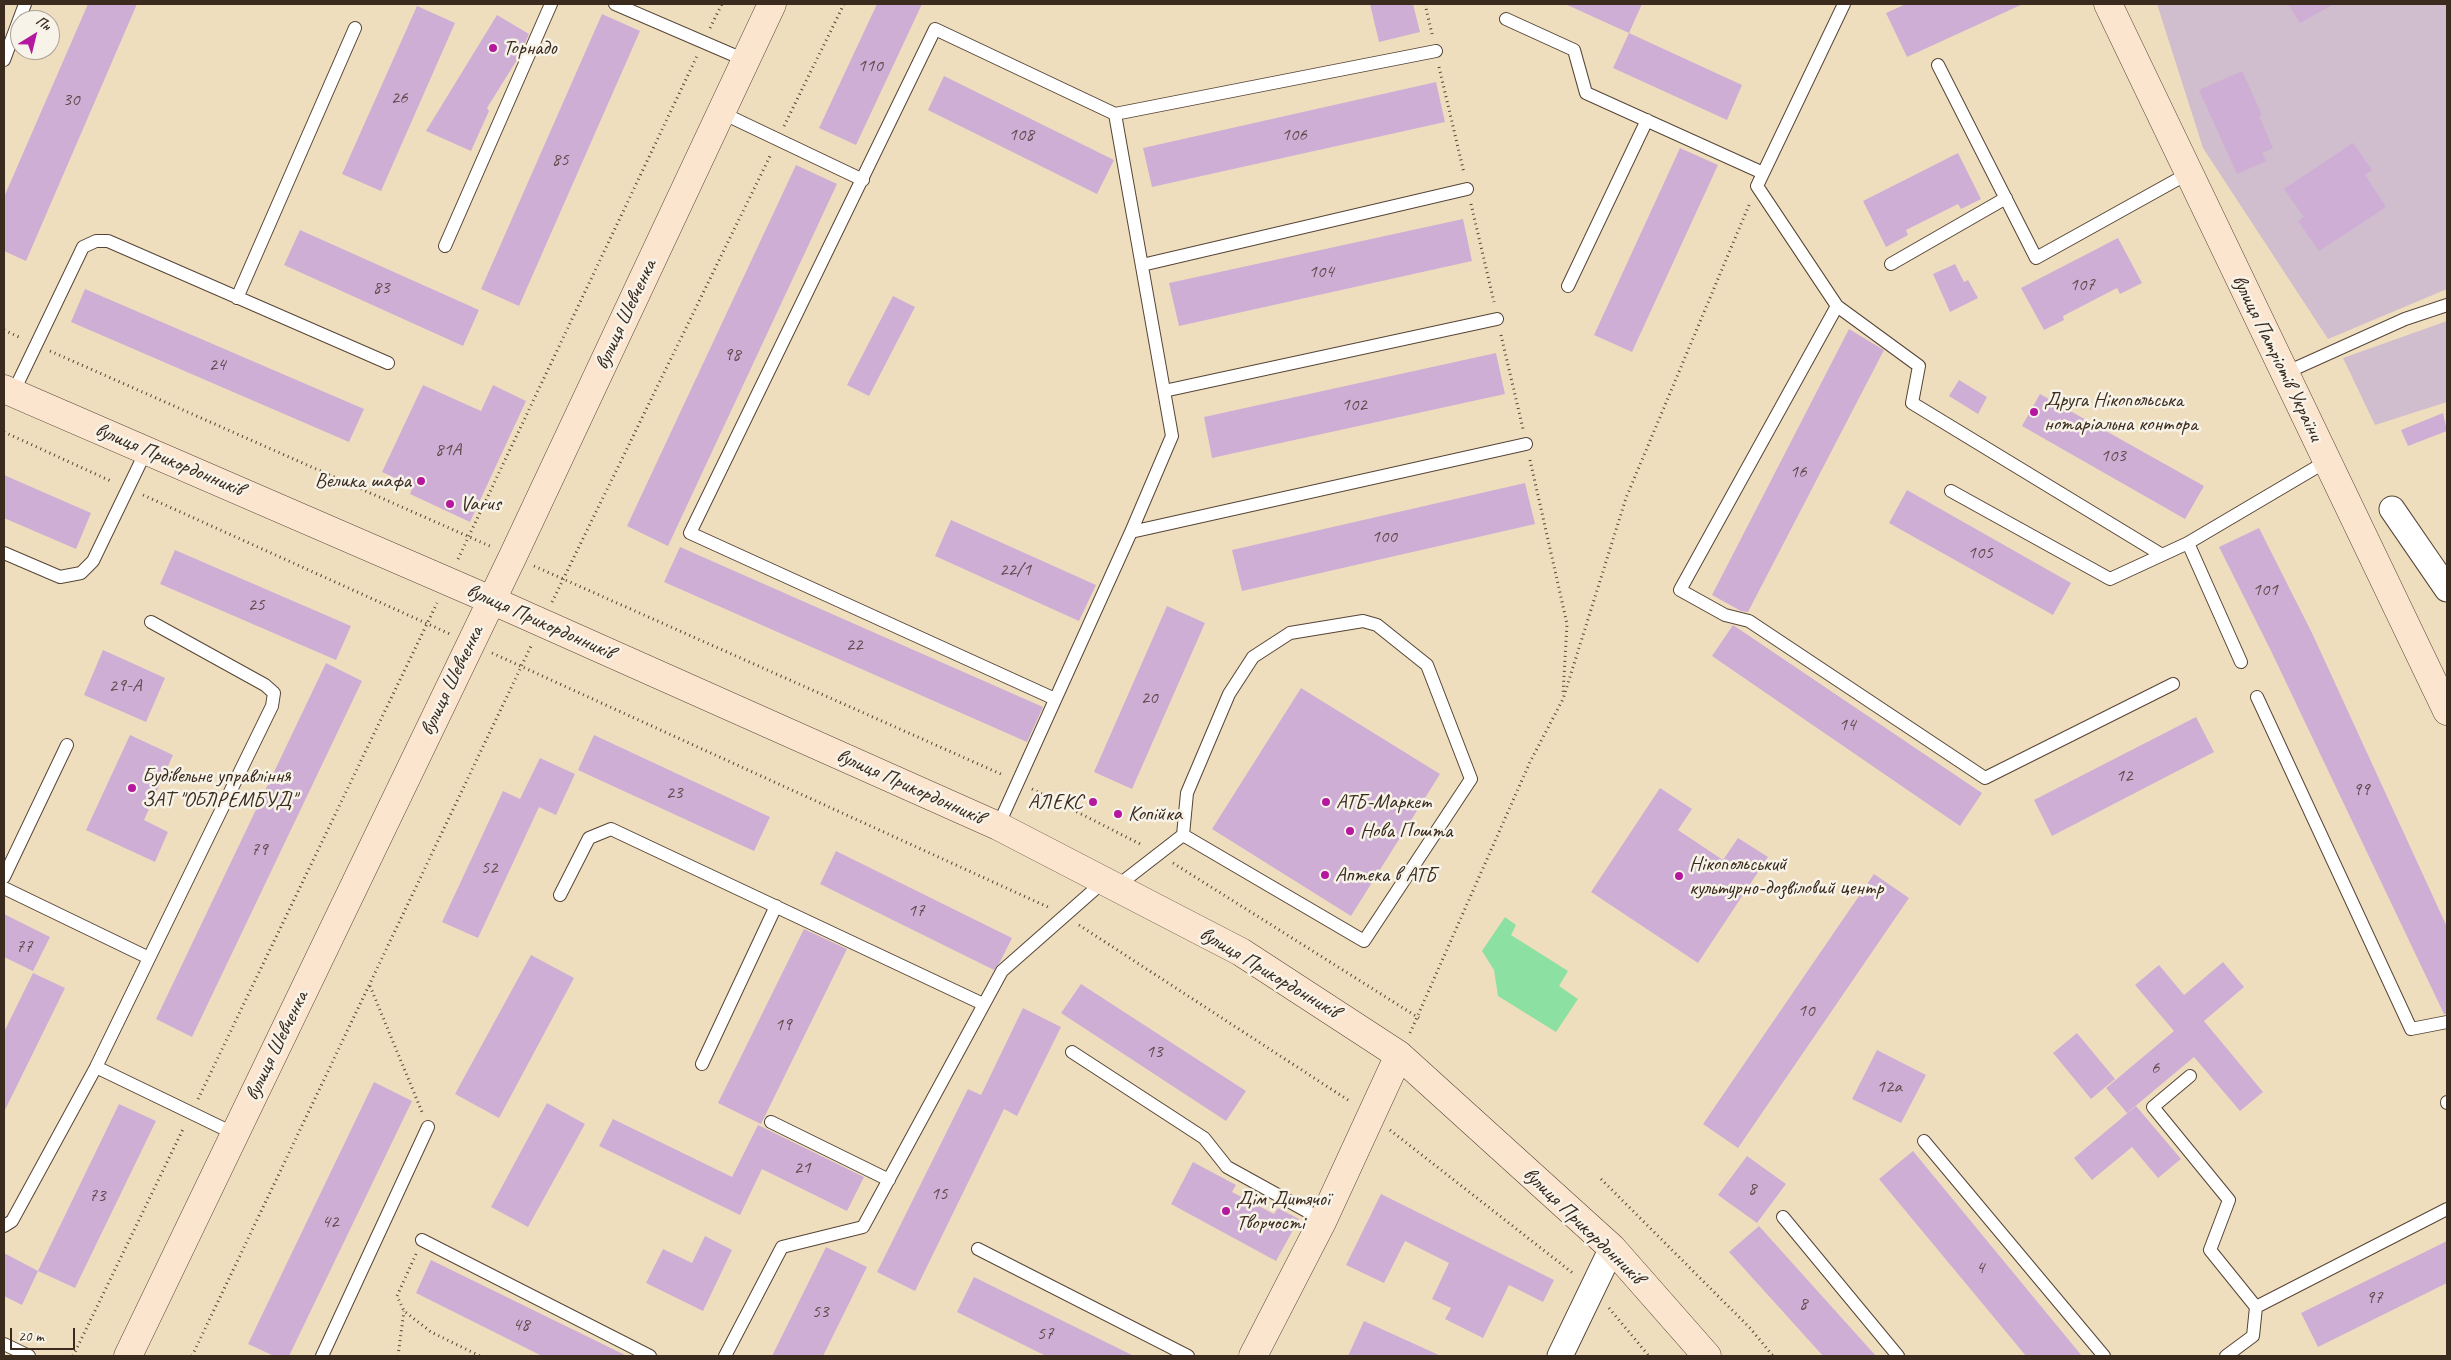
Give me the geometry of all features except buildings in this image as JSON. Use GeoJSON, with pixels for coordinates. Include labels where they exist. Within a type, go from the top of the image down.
{"type":"FeatureCollection","features":[{"type":"Feature","properties":{"kind":"main road","name":"вулиця Шевченка"},"geometry":{"type":"LineString","coordinates":[[128,1356],[513,556],[772,4]]}},
{"type":"Feature","properties":{"kind":"main road","name":"вулиця Патріотів України"},"geometry":{"type":"LineString","coordinates":[[2108,4],[2447,711]]}},
{"type":"Feature","properties":{"kind":"main road","name":"вулиця Прикордонників"},"geometry":{"type":"LineString","coordinates":[[9,391],[492,600],[998,826],[1241,952],[1399,1055],[1612,1248],[1707,1356]]}},
{"type":"Feature","properties":{"kind":"main road"},"geometry":{"type":"LineString","coordinates":[[1253,1356],[1323,1220],[1399,1055]]}},
{"type":"Feature","properties":{"kind":"street"},"geometry":{"type":"LineString","coordinates":[[2392,509],[2447,589]]}},
{"type":"Feature","properties":{"kind":"street"},"geometry":{"type":"LineString","coordinates":[[1560,1356],[1612,1248]]}},
{"type":"Feature","properties":{"kind":"lane"},"geometry":{"type":"LineString","coordinates":[[4,60],[26,4]]}},
{"type":"Feature","properties":{"kind":"lane"},"geometry":{"type":"LineString","coordinates":[[445,246],[551,4]]}},
{"type":"Feature","properties":{"kind":"lane"},"geometry":{"type":"LineString","coordinates":[[615,4],[745,60]]}},
{"type":"Feature","properties":{"kind":"lane"},"geometry":{"type":"LineString","coordinates":[[1844,4],[1757,186],[1836,306],[1919,366],[1912,404],[2162,555]]}},
{"type":"Feature","properties":{"kind":"lane"},"geometry":{"type":"LineString","coordinates":[[1506,19],[1574,50],[1586,93],[1763,173]]}},
{"type":"Feature","properties":{"kind":"lane"},"geometry":{"type":"LineString","coordinates":[[237,298],[355,28]]}},
{"type":"Feature","properties":{"kind":"lane"},"geometry":{"type":"LineString","coordinates":[[1055,699],[690,533],[935,29],[1115,114],[1436,51]]}},
{"type":"Feature","properties":{"kind":"lane"},"geometry":{"type":"LineString","coordinates":[[1938,65],[2036,258],[2189,174]]}},
{"type":"Feature","properties":{"kind":"lane"},"geometry":{"type":"LineString","coordinates":[[720,112],[863,180]]}},
{"type":"Feature","properties":{"kind":"lane"},"geometry":{"type":"LineString","coordinates":[[998,826],[1131,532],[1172,436],[1115,114]]}},
{"type":"Feature","properties":{"kind":"lane"},"geometry":{"type":"LineString","coordinates":[[1568,286],[1647,120]]}},
{"type":"Feature","properties":{"kind":"lane"},"geometry":{"type":"LineString","coordinates":[[1142,265],[1467,189]]}},
{"type":"Feature","properties":{"kind":"lane"},"geometry":{"type":"LineString","coordinates":[[1891,264],[2006,198]]}},
{"type":"Feature","properties":{"kind":"lane"},"geometry":{"type":"LineString","coordinates":[[9,391],[36,344],[83,247],[96,241],[108,241],[388,363]]}},
{"type":"Feature","properties":{"kind":"lane"},"geometry":{"type":"LineString","coordinates":[[2285,373],[2405,319],[2447,305]]}},
{"type":"Feature","properties":{"kind":"lane"},"geometry":{"type":"LineString","coordinates":[[1836,306],[1680,590],[1725,615],[1749,621],[1985,778],[2174,684]]}},
{"type":"Feature","properties":{"kind":"lane"},"geometry":{"type":"LineString","coordinates":[[1164,391],[1497,319]]}},
{"type":"Feature","properties":{"kind":"lane"},"geometry":{"type":"LineString","coordinates":[[1131,532],[1526,444]]}},
{"type":"Feature","properties":{"kind":"lane"},"geometry":{"type":"LineString","coordinates":[[4,553],[60,577],[81,573],[93,561],[146,451]]}},
{"type":"Feature","properties":{"kind":"lane"},"geometry":{"type":"LineString","coordinates":[[1951,491],[2110,579],[2188,544],[2327,461]]}},
{"type":"Feature","properties":{"kind":"lane"},"geometry":{"type":"LineString","coordinates":[[2188,544],[2242,662]]}},
{"type":"Feature","properties":{"kind":"lane"},"geometry":{"type":"LineString","coordinates":[[724,1356],[782,1247],[863,1228],[1002,971],[1065,915],[1158,854],[1183,834],[1187,793],[1229,694],[1253,657],[1290,633],[1363,621],[1377,625],[1427,665],[1471,779],[1364,941],[1183,834]]}},
{"type":"Feature","properties":{"kind":"lane"},"geometry":{"type":"LineString","coordinates":[[4,1226],[12,1221],[96,1067],[272,706],[274,693],[265,685],[151,622]]}},
{"type":"Feature","properties":{"kind":"lane"},"geometry":{"type":"LineString","coordinates":[[2257,697],[2411,1029],[2447,1022]]}},
{"type":"Feature","properties":{"kind":"lane"},"geometry":{"type":"LineString","coordinates":[[4,877],[67,745]]}},
{"type":"Feature","properties":{"kind":"lane"},"geometry":{"type":"LineString","coordinates":[[560,895],[589,838],[611,829],[983,1004]]}},
{"type":"Feature","properties":{"kind":"lane"},"geometry":{"type":"LineString","coordinates":[[4,888],[149,958]]}},
{"type":"Feature","properties":{"kind":"lane"},"geometry":{"type":"LineString","coordinates":[[702,1064],[776,906]]}},
{"type":"Feature","properties":{"kind":"lane"},"geometry":{"type":"LineString","coordinates":[[1072,1052],[1204,1138],[1227,1167],[1323,1220]]}},
{"type":"Feature","properties":{"kind":"lane"},"geometry":{"type":"LineString","coordinates":[[96,1067],[235,1134]]}},
{"type":"Feature","properties":{"kind":"lane"},"geometry":{"type":"LineString","coordinates":[[2190,1076],[2153,1107],[2229,1200],[2210,1250],[2256,1307],[2252,1336],[2226,1356]]}},
{"type":"Feature","properties":{"kind":"lane"},"geometry":{"type":"LineString","coordinates":[[770,1122],[889,1180]]}},
{"type":"Feature","properties":{"kind":"lane"},"geometry":{"type":"LineString","coordinates":[[322,1356],[428,1127]]}},
{"type":"Feature","properties":{"kind":"lane"},"geometry":{"type":"LineString","coordinates":[[1924,1141],[2104,1356]]}},
{"type":"Feature","properties":{"kind":"lane"},"geometry":{"type":"LineString","coordinates":[[2256,1307],[2447,1209]]}},
{"type":"Feature","properties":{"kind":"lane"},"geometry":{"type":"LineString","coordinates":[[1783,1217],[1898,1356]]}},
{"type":"Feature","properties":{"kind":"lane"},"geometry":{"type":"LineString","coordinates":[[422,1240],[650,1356]]}},
{"type":"Feature","properties":{"kind":"lane"},"geometry":{"type":"LineString","coordinates":[[978,1249],[1188,1356]]}},
{"type":"Feature","properties":{"kind":"lane"},"geometry":{"type":"LineString","coordinates":[[4,1344],[29,1356]]}},
{"type":"Feature","properties":{"kind":"path"},"geometry":{"type":"LineString","coordinates":[[73,1356],[448,582],[722,4]]}},
{"type":"Feature","properties":{"kind":"path"},"geometry":{"type":"LineString","coordinates":[[192,1356],[541,623],[844,4]]}},
{"type":"Feature","properties":{"kind":"path"},"geometry":{"type":"LineString","coordinates":[[1425,4],[1567,624],[1563,700]]}},
{"type":"Feature","properties":{"kind":"path"},"geometry":{"type":"LineString","coordinates":[[1399,1055],[1419,1018],[1530,762],[1563,700],[1626,498],[1757,186]]}},
{"type":"Feature","properties":{"kind":"path"},"geometry":{"type":"LineString","coordinates":[[4,330],[1017,781],[1158,854],[1419,1018]]}},
{"type":"Feature","properties":{"kind":"path"},"geometry":{"type":"LineString","coordinates":[[4,432],[428,623]]}},
{"type":"Feature","properties":{"kind":"path"},"geometry":{"type":"LineString","coordinates":[[521,667],[1065,915],[1371,1115],[1593,1289],[1649,1356]]}},
{"type":"Feature","properties":{"kind":"path"},"geometry":{"type":"LineString","coordinates":[[370,985],[428,1127]]}},
{"type":"Feature","properties":{"kind":"path"},"geometry":{"type":"LineString","coordinates":[[1602,1179],[1750,1328],[1773,1356]]}},
{"type":"Feature","properties":{"kind":"path"},"geometry":{"type":"LineString","coordinates":[[422,1240],[397,1296],[404,1311],[431,1332],[480,1356]]}},
{"type":"Feature","properties":{"kind":"path"},"geometry":{"type":"LineString","coordinates":[[398,1356],[404,1311]]}},
{"type":"Feature","properties":{"kind":"shaded area"},"geometry":{"type":"Polygon","coordinates":[[[2157,4],[2447,4],[2447,289],[2328,339],[2203,148],[2157,4]]]}},
{"type":"Feature","properties":{"kind":"shaded area"},"geometry":{"type":"Polygon","coordinates":[[[2447,321],[2447,402],[2375,425],[2343,358],[2447,321]]]}},
{"type":"Feature","properties":{"kind":"green space"},"geometry":{"type":"Polygon","coordinates":[[[1505,917],[1516,925],[1511,935],[1568,971],[1559,986],[1578,999],[1556,1032],[1498,996],[1494,970],[1482,951],[1505,917]]]}},
{"type":"Feature","properties":{"kind":"place","name":"Торнадо"},"geometry":{"type":"Point","coordinates":[493,48]}},
{"type":"Feature","properties":{"kind":"place","name":"Друга Нікопольська нотаріальна контора"},"geometry":{"type":"Point","coordinates":[2034,412]}},
{"type":"Feature","properties":{"kind":"place","name":"Велика шафа"},"geometry":{"type":"Point","coordinates":[421,481]}},
{"type":"Feature","properties":{"kind":"place","name":"Varus"},"geometry":{"type":"Point","coordinates":[450,504]}},
{"type":"Feature","properties":{"kind":"place","name":"Будівельне управління ЗАТ \"ОБЛРЕМБУД\""},"geometry":{"type":"Point","coordinates":[132,788]}},
{"type":"Feature","properties":{"kind":"place","name":"АЛЕКС"},"geometry":{"type":"Point","coordinates":[1093,802]}},
{"type":"Feature","properties":{"kind":"place","name":"АТБ-Маркет"},"geometry":{"type":"Point","coordinates":[1326,802]}},
{"type":"Feature","properties":{"kind":"place","name":"Копійка"},"geometry":{"type":"Point","coordinates":[1118,814]}},
{"type":"Feature","properties":{"kind":"place","name":"Нова Пошта"},"geometry":{"type":"Point","coordinates":[1350,831]}},
{"type":"Feature","properties":{"kind":"place","name":"Аптека в АТБ"},"geometry":{"type":"Point","coordinates":[1325,875]}},
{"type":"Feature","properties":{"kind":"place","name":"Нікопольський культурно-дозвіловий центр"},"geometry":{"type":"Point","coordinates":[1679,876]}},
{"type":"Feature","properties":{"kind":"place","name":"Дім Дитячої Творчості"},"geometry":{"type":"Point","coordinates":[1226,1211]}}]}
